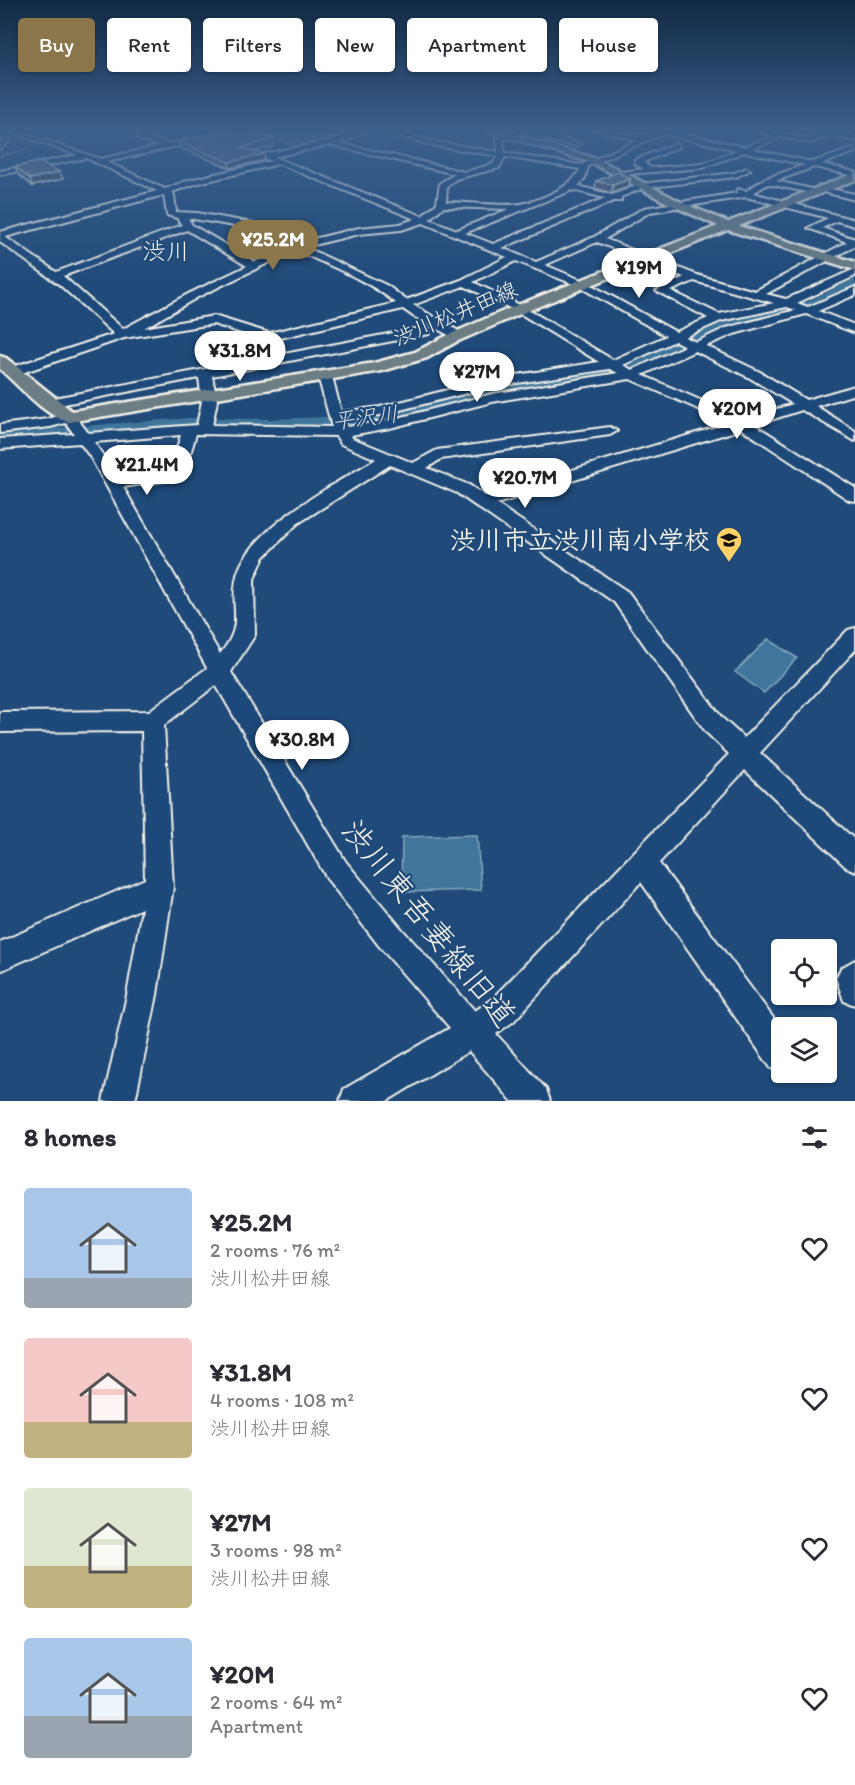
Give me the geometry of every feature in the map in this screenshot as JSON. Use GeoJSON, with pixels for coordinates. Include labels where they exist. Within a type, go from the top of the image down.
{"type":"FeatureCollection","features":[{"type":"Feature","properties":{"kind":"main road"},"geometry":{"type":"LineString","coordinates":[[633,181],[677,204],[729,226],[855,266]]}},
{"type":"Feature","properties":{"kind":"main road","name":"渋川松井田線"},"geometry":{"type":"LineString","coordinates":[[78,429],[211,394],[407,360],[520,309],[840,181]]}},
{"type":"Feature","properties":{"kind":"main road"},"geometry":{"type":"LineString","coordinates":[[6,372],[49,403],[78,429]]}},
{"type":"Feature","properties":{"kind":"street"},"geometry":{"type":"LineString","coordinates":[[143,181],[170,195],[172,215],[197,216],[248,225],[300,244],[384,288],[404,306],[452,339]]}},
{"type":"Feature","properties":{"kind":"street"},"geometry":{"type":"LineString","coordinates":[[0,237],[165,192],[195,181]]}},
{"type":"Feature","properties":{"kind":"street"},"geometry":{"type":"LineString","coordinates":[[330,181],[425,217],[457,233],[582,284],[694,346],[755,375],[855,437]]}},
{"type":"Feature","properties":{"kind":"street"},"geometry":{"type":"LineString","coordinates":[[441,204],[443,184],[447,181]]}},
{"type":"Feature","properties":{"kind":"street"},"geometry":{"type":"LineString","coordinates":[[561,200],[578,181]]}},
{"type":"Feature","properties":{"kind":"street"},"geometry":{"type":"LineString","coordinates":[[494,248],[595,210],[614,198],[641,186],[671,181]]}},
{"type":"Feature","properties":{"kind":"street"},"geometry":{"type":"LineString","coordinates":[[719,181],[746,194],[855,223]]}},
{"type":"Feature","properties":{"kind":"street"},"geometry":{"type":"LineString","coordinates":[[573,187],[639,207],[746,194],[766,181]]}},
{"type":"Feature","properties":{"kind":"street"},"geometry":{"type":"LineString","coordinates":[[769,181],[855,197]]}},
{"type":"Feature","properties":{"kind":"street"},"geometry":{"type":"LineString","coordinates":[[457,233],[524,207],[561,200],[595,210]]}},
{"type":"Feature","properties":{"kind":"street"},"geometry":{"type":"LineString","coordinates":[[122,335],[253,265],[300,244],[359,231],[401,227],[425,217],[441,204],[524,207]]}},
{"type":"Feature","properties":{"kind":"street"},"geometry":{"type":"LineString","coordinates":[[537,265],[597,239],[639,207]]}},
{"type":"Feature","properties":{"kind":"street"},"geometry":{"type":"LineString","coordinates":[[855,210],[813,230],[855,242]]}},
{"type":"Feature","properties":{"kind":"street"},"geometry":{"type":"LineString","coordinates":[[180,216],[188,226],[253,265]]}},
{"type":"Feature","properties":{"kind":"street"},"geometry":{"type":"LineString","coordinates":[[425,217],[439,216],[472,227]]}},
{"type":"Feature","properties":{"kind":"street"},"geometry":{"type":"LineString","coordinates":[[57,275],[188,226]]}},
{"type":"Feature","properties":{"kind":"street"},"geometry":{"type":"LineString","coordinates":[[0,237],[57,275],[102,313],[122,335]]}},
{"type":"Feature","properties":{"kind":"street"},"geometry":{"type":"LineString","coordinates":[[597,239],[693,277],[790,304],[855,329]]}},
{"type":"Feature","properties":{"kind":"street"},"geometry":{"type":"LineString","coordinates":[[757,294],[855,242]]}},
{"type":"Feature","properties":{"kind":"street"},"geometry":{"type":"LineString","coordinates":[[6,372],[122,335],[214,320],[269,337],[386,311],[465,282],[516,257]]}},
{"type":"Feature","properties":{"kind":"street"},"geometry":{"type":"LineString","coordinates":[[338,424],[491,383],[622,369],[718,318],[790,304],[855,272]]}},
{"type":"Feature","properties":{"kind":"street"},"geometry":{"type":"LineString","coordinates":[[693,277],[662,291],[718,318]]}},
{"type":"Feature","properties":{"kind":"street"},"geometry":{"type":"LineString","coordinates":[[465,282],[520,309],[558,334],[622,369],[744,424],[855,496]]}},
{"type":"Feature","properties":{"kind":"street"},"geometry":{"type":"LineString","coordinates":[[0,444],[78,429],[390,424],[622,369],[694,346],[730,331],[808,310],[839,299],[855,290]]}},
{"type":"Feature","properties":{"kind":"street"},"geometry":{"type":"LineString","coordinates":[[386,311],[425,331],[452,339]]}},
{"type":"Feature","properties":{"kind":"street"},"geometry":{"type":"LineString","coordinates":[[49,403],[425,331]]}},
{"type":"Feature","properties":{"kind":"street"},"geometry":{"type":"LineString","coordinates":[[269,337],[282,359]]}},
{"type":"Feature","properties":{"kind":"street"},"geometry":{"type":"LineString","coordinates":[[112,483],[177,474],[202,426],[211,394],[204,373]]}},
{"type":"Feature","properties":{"kind":"street"},"geometry":{"type":"LineString","coordinates":[[325,376],[338,424],[346,441],[463,489],[621,597],[714,724],[855,858]]}},
{"type":"Feature","properties":{"kind":"street"},"geometry":{"type":"LineString","coordinates":[[484,502],[855,390]]}},
{"type":"Feature","properties":{"kind":"street"},"geometry":{"type":"LineString","coordinates":[[0,429],[50,423],[78,429]]}},
{"type":"Feature","properties":{"kind":"street","name":"渋川東吾妻線旧道"},"geometry":{"type":"LineString","coordinates":[[78,429],[112,483],[337,871],[390,937],[534,1101]]}},
{"type":"Feature","properties":{"kind":"street"},"geometry":{"type":"LineString","coordinates":[[414,469],[438,455],[610,431]]}},
{"type":"Feature","properties":{"kind":"street"},"geometry":{"type":"LineString","coordinates":[[0,722],[153,721],[219,670],[245,635],[245,579],[256,554],[291,520],[389,458]]}},
{"type":"Feature","properties":{"kind":"street"},"geometry":{"type":"LineString","coordinates":[[356,1101],[472,1032],[503,1010],[855,636]]}},
{"type":"Feature","properties":{"kind":"street"},"geometry":{"type":"LineString","coordinates":[[119,1101],[142,995],[159,887],[153,721]]}},
{"type":"Feature","properties":{"kind":"street"},"geometry":{"type":"LineString","coordinates":[[643,862],[771,1042]]}},
{"type":"Feature","properties":{"kind":"street"},"geometry":{"type":"LineString","coordinates":[[0,957],[159,887]]}},
{"type":"Feature","properties":{"kind":"street"},"geometry":{"type":"LineString","coordinates":[[855,975],[852,978],[855,990]]}},
{"type":"Feature","properties":{"kind":"water"},"geometry":{"type":"Polygon","coordinates":[[[768,639],[797,658],[764,693],[735,672],[768,639]]]}},
{"type":"Feature","properties":{"kind":"water"},"geometry":{"type":"Polygon","coordinates":[[[477,835],[481,890],[401,892],[402,837],[477,835]]]}},
{"type":"Feature","properties":{"kind":"building"},"geometry":{"type":"Polygon","coordinates":[[[598,181],[623,181],[613,185],[598,181]]]}},
{"type":"Feature","properties":{"kind":"waterway","name":"平沢川"},"geometry":{"type":"LineString","coordinates":[[0,438],[190,424],[273,425],[357,422],[541,383],[607,373],[717,330],[815,304],[855,283]]}},
{"type":"Feature","properties":{"kind":"place","name":"渋川市立渋川南小学校"},"geometry":{"type":"Point","coordinates":[729,563]}},
{"type":"Feature","properties":{"kind":"district","name":"渋川"},"geometry":{"type":"Point","coordinates":[166,251]}}]}
